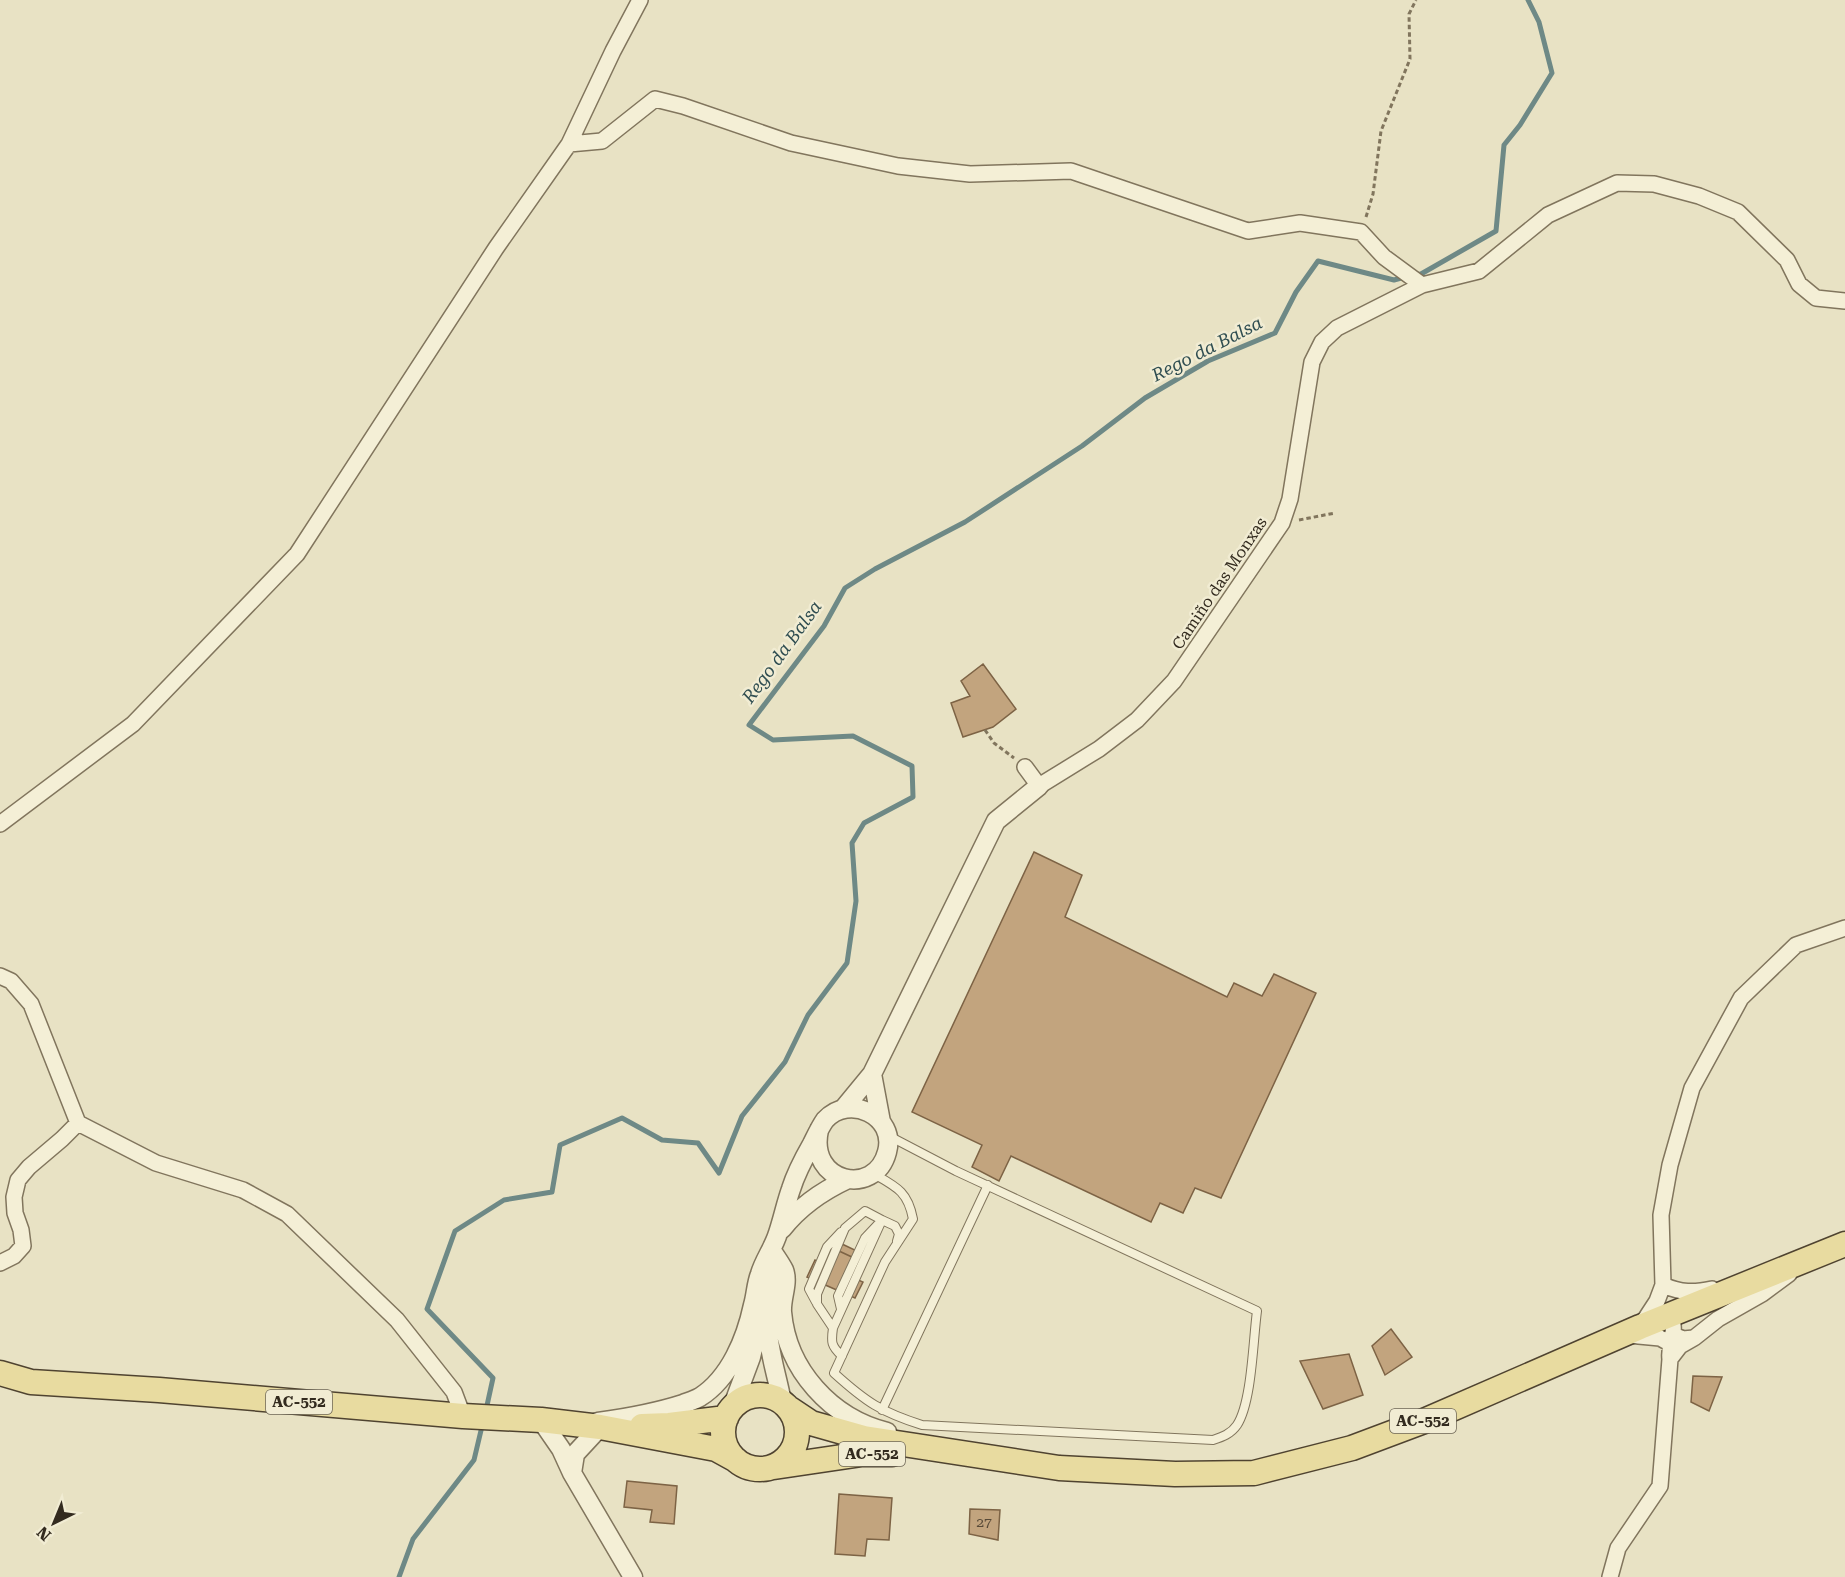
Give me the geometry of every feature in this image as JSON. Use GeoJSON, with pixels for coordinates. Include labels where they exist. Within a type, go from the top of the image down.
{"type":"FeatureCollection","features":[{"type":"Feature","properties":{"kind":"main road","name":"AC-552"},"geometry":{"type":"LineString","coordinates":[[589,1426],[669,1425],[729,1413],[741,1400],[762,1395],[773,1397],[811,1423],[864,1438],[1059,1468],[1175,1474],[1254,1473],[1352,1448],[1424,1420],[1637,1328],[1686,1326],[1762,1277],[1845,1244]]}},
{"type":"Feature","properties":{"kind":"main road","name":"AC-552"},"geometry":{"type":"LineString","coordinates":[[0,1373],[31,1382],[159,1390],[463,1416],[541,1420],[589,1426],[716,1449],[746,1466],[758,1469],[862,1454],[975,1455]]}},
{"type":"Feature","properties":{"kind":"main road"},"geometry":{"type":"LineString","coordinates":[[769,1468],[780,1463],[789,1455],[795,1444],[796,1426],[786,1406]]}},
{"type":"Feature","properties":{"kind":"main road"},"geometry":{"type":"LineString","coordinates":[[729,1413],[723,1429],[724,1441],[736,1460]]}},
{"type":"Feature","properties":{"kind":"street"},"geometry":{"type":"LineString","coordinates":[[0,824],[133,724],[297,554],[496,248],[569,144],[640,0]]}},
{"type":"Feature","properties":{"kind":"street"},"geometry":{"type":"LineString","coordinates":[[569,144],[602,141],[655,99],[683,106],[791,143],[898,166],[970,174],[1071,171],[1248,231],[1300,223],[1361,232],[1402,272],[1421,285]]}},
{"type":"Feature","properties":{"kind":"street","name":"Camiño das Monxas"},"geometry":{"type":"LineString","coordinates":[[1039,786],[1108,742],[1137,720],[1174,681],[1282,523],[1290,499],[1312,362],[1322,342],[1337,328],[1421,285],[1479,271],[1548,215],[1617,183],[1654,184],[1700,196],[1738,212],[1787,260],[1799,284],[1816,298],[1845,301]]}},
{"type":"Feature","properties":{"kind":"street"},"geometry":{"type":"LineString","coordinates":[[844,1108],[872,1074],[996,821],[1039,786],[1025,767]]}},
{"type":"Feature","properties":{"kind":"street"},"geometry":{"type":"LineString","coordinates":[[1813,1257],[1762,1294],[1718,1319],[1686,1326],[1660,1338],[1637,1328],[1657,1301],[1663,1286],[1661,1215],[1670,1165],[1692,1088],[1741,998],[1796,945],[1845,928]]}},
{"type":"Feature","properties":{"kind":"street"},"geometry":{"type":"LineString","coordinates":[[0,976],[11,981],[31,1004],[78,1123],[156,1163],[243,1190],[287,1214],[398,1320],[454,1392],[463,1416]]}},
{"type":"Feature","properties":{"kind":"street"},"geometry":{"type":"LineString","coordinates":[[819,1130],[818,1152],[822,1162],[828,1170],[838,1176],[861,1179],[873,1173],[883,1163],[888,1150],[872,1074]]}},
{"type":"Feature","properties":{"kind":"street"},"geometry":{"type":"LineString","coordinates":[[572,1473],[575,1454],[589,1426],[665,1410],[699,1398],[723,1377],[741,1345],[760,1274],[779,1232],[791,1188],[825,1120],[844,1108],[854,1107],[865,1110],[884,1129]]}},
{"type":"Feature","properties":{"kind":"street"},"geometry":{"type":"LineString","coordinates":[[0,1263],[15,1256],[23,1246],[21,1230],[15,1213],[14,1197],[18,1180],[29,1167],[78,1123]]}},
{"type":"Feature","properties":{"kind":"street"},"geometry":{"type":"LineString","coordinates":[[779,1232],[795,1212],[834,1185],[848,1179]]}},
{"type":"Feature","properties":{"kind":"street"},"geometry":{"type":"LineString","coordinates":[[772,1251],[774,1282],[767,1319],[769,1351],[786,1406]]}},
{"type":"Feature","properties":{"kind":"street"},"geometry":{"type":"LineString","coordinates":[[729,1413],[751,1357],[772,1251]]}},
{"type":"Feature","properties":{"kind":"street"},"geometry":{"type":"LineString","coordinates":[[772,1251],[784,1271],[782,1311],[789,1344],[802,1375],[827,1401],[866,1426],[975,1455]]}},
{"type":"Feature","properties":{"kind":"street"},"geometry":{"type":"LineString","coordinates":[[1663,1286],[1677,1292],[1695,1293],[1762,1277]]}},
{"type":"Feature","properties":{"kind":"street"},"geometry":{"type":"LineString","coordinates":[[1610,1577],[1618,1548],[1660,1486],[1686,1326]]}},
{"type":"Feature","properties":{"kind":"street"},"geometry":{"type":"LineString","coordinates":[[541,1420],[561,1449],[572,1473],[633,1577]]}},
{"type":"Feature","properties":{"kind":"lane"},"geometry":{"type":"LineString","coordinates":[[873,1173],[900,1189],[910,1204],[913,1219],[885,1262],[834,1373],[862,1398],[892,1416],[922,1425],[1207,1440],[1227,1435],[1236,1426],[1247,1400],[1257,1311],[906,1146],[884,1129]]}},
{"type":"Feature","properties":{"kind":"lane"},"geometry":{"type":"LineString","coordinates":[[882,1410],[988,1185]]}},
{"type":"Feature","properties":{"kind":"lane"},"geometry":{"type":"LineString","coordinates":[[833,1328],[817,1304],[817,1294],[845,1228],[865,1211],[895,1226],[899,1234],[896,1245]]}},
{"type":"Feature","properties":{"kind":"lane"},"geometry":{"type":"LineString","coordinates":[[842,1356],[831,1342],[833,1328],[882,1220]]}},
{"type":"Feature","properties":{"kind":"path"},"geometry":{"type":"LineString","coordinates":[[1361,232],[1373,194],[1381,131],[1410,59],[1409,14],[1416,0]]}},
{"type":"Feature","properties":{"kind":"path"},"geometry":{"type":"LineString","coordinates":[[1282,523],[1335,513]]}},
{"type":"Feature","properties":{"kind":"path"},"geometry":{"type":"LineString","coordinates":[[985,730],[994,743],[1025,767]]}},
{"type":"Feature","properties":{"kind":"building"},"geometry":{"type":"Polygon","coordinates":[[[983,664],[1016,709],[993,727],[963,737],[951,703],[970,696],[961,681],[983,664]]]}},
{"type":"Feature","properties":{"kind":"building"},"geometry":{"type":"Polygon","coordinates":[[[1034,852],[1082,875],[1065,917],[1227,997],[1234,983],[1262,996],[1274,974],[1316,993],[1221,1198],[1195,1188],[1183,1213],[1160,1203],[1151,1222],[1011,1156],[999,1181],[972,1167],[982,1145],[912,1112],[1034,852]]]}},
{"type":"Feature","properties":{"kind":"building"},"geometry":{"type":"Polygon","coordinates":[[[842,1244],[857,1251],[854,1258],[839,1251],[842,1244]]]}},
{"type":"Feature","properties":{"kind":"building"},"geometry":{"type":"Polygon","coordinates":[[[839,1251],[854,1258],[847,1275],[863,1282],[855,1298],[807,1277],[815,1260],[831,1268],[839,1251]]]}},
{"type":"Feature","properties":{"kind":"building"},"geometry":{"type":"Polygon","coordinates":[[[1391,1329],[1412,1357],[1385,1375],[1372,1346],[1391,1329]]]}},
{"type":"Feature","properties":{"kind":"building"},"geometry":{"type":"Polygon","coordinates":[[[1349,1354],[1363,1395],[1323,1409],[1300,1361],[1349,1354]]]}},
{"type":"Feature","properties":{"kind":"building"},"geometry":{"type":"Polygon","coordinates":[[[1693,1376],[1722,1377],[1709,1411],[1691,1402],[1693,1376]]]}},
{"type":"Feature","properties":{"kind":"building"},"geometry":{"type":"Polygon","coordinates":[[[627,1481],[677,1486],[674,1524],[650,1522],[652,1510],[624,1507],[627,1481]]]}},
{"type":"Feature","properties":{"kind":"building"},"geometry":{"type":"Polygon","coordinates":[[[839,1494],[892,1498],[889,1540],[867,1539],[865,1556],[835,1554],[839,1494]]]}},
{"type":"Feature","properties":{"kind":"building"},"geometry":{"type":"Polygon","coordinates":[[[970,1509],[1000,1510],[998,1540],[969,1534],[970,1509]]]}},
{"type":"Feature","properties":{"kind":"waterway","name":"Rego da Balsa"},"geometry":{"type":"LineString","coordinates":[[1414,275],[1421,274],[1496,231],[1504,145],[1520,125],[1552,73],[1539,22],[1528,0]]}},
{"type":"Feature","properties":{"kind":"waterway","name":"Rego da Balsa"},"geometry":{"type":"LineString","coordinates":[[486,1410],[493,1378],[427,1309],[455,1231],[504,1200],[552,1192],[560,1145],[622,1118],[662,1140],[698,1143],[719,1173],[742,1116],[785,1062],[808,1015],[847,963],[856,901],[852,843],[864,823],[913,797],[912,766],[853,736],[773,740],[749,725],[824,626],[845,588],[875,569],[965,522],[1082,446],[1145,398],[1208,361],[1275,333],[1296,292],[1318,261],[1394,280],[1405,277]]}},
{"type":"Feature","properties":{"kind":"waterway","name":"Rego da Balsa"},"geometry":{"type":"LineString","coordinates":[[399,1577],[413,1539],[474,1460],[483,1422]]}}]}
